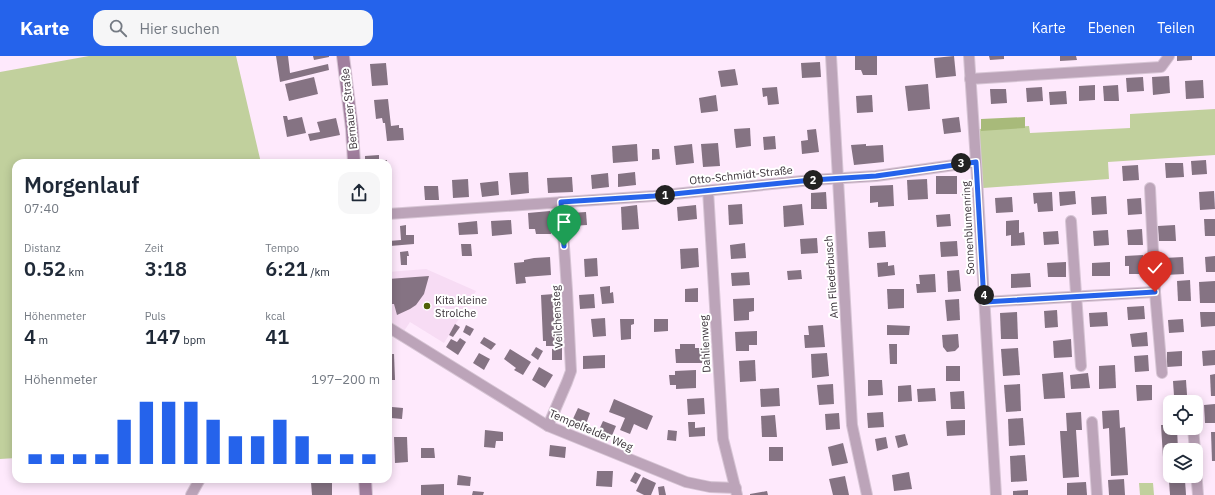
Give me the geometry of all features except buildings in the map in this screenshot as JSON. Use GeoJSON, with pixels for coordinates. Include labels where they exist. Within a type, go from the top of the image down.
{"type":"FeatureCollection","features":[{"type":"Feature","properties":{"kind":"main road","name":"Bernauer Straße"},"geometry":{"type":"LineString","coordinates":[[343,56],[352,129],[354,159]]}},
{"type":"Feature","properties":{"kind":"main road"},"geometry":{"type":"LineString","coordinates":[[365,483],[366,495]]}},
{"type":"Feature","properties":{"kind":"street","name":"Am Fliederbusch"},"geometry":{"type":"LineString","coordinates":[[831,56],[852,425],[867,495]]}},
{"type":"Feature","properties":{"kind":"street","name":"Sonnenblumenring"},"geometry":{"type":"LineString","coordinates":[[969,56],[996,495]]}},
{"type":"Feature","properties":{"kind":"street"},"geometry":{"type":"LineString","coordinates":[[970,79],[1161,67],[1170,56]]}},
{"type":"Feature","properties":{"kind":"street","name":"Otto-Schmidt-Straße"},"geometry":{"type":"LineString","coordinates":[[392,214],[654,196],[812,180],[876,176],[976,162]]}},
{"type":"Feature","properties":{"kind":"street"},"geometry":{"type":"LineString","coordinates":[[1150,188],[1155,292],[1162,373]]}},
{"type":"Feature","properties":{"kind":"street","name":"Dahlienweg"},"geometry":{"type":"LineString","coordinates":[[708,190],[723,439],[736,491]]}},
{"type":"Feature","properties":{"kind":"street","name":"Veilchensteg"},"geometry":{"type":"LineString","coordinates":[[548,426],[571,371],[561,202]]}},
{"type":"Feature","properties":{"kind":"street"},"geometry":{"type":"LineString","coordinates":[[1071,221],[1081,366]]}},
{"type":"Feature","properties":{"kind":"street"},"geometry":{"type":"LineString","coordinates":[[984,302],[1155,292]]}},
{"type":"Feature","properties":{"kind":"street","name":"Tempelfelder Weg"},"geometry":{"type":"LineString","coordinates":[[392,329],[548,426],[686,482],[736,491]]}},
{"type":"Feature","properties":{"kind":"street"},"geometry":{"type":"LineString","coordinates":[[1092,422],[1097,495]]}},
{"type":"Feature","properties":{"kind":"street"},"geometry":{"type":"LineString","coordinates":[[191,495],[198,483]]}},
{"type":"Feature","properties":{"kind":"street"},"geometry":{"type":"LineString","coordinates":[[1197,483],[1198,495]]}},
{"type":"Feature","properties":{"kind":"shaded area"},"geometry":{"type":"Polygon","coordinates":[[[89,56],[236,56],[260,159],[12,159],[12,458],[0,459],[0,72],[89,56]]]}},
{"type":"Feature","properties":{"kind":"shaded area"},"geometry":{"type":"Polygon","coordinates":[[[1215,109],[1215,155],[1108,162],[1109,179],[983,188],[979,129],[1029,126],[1030,133],[1130,128],[1130,114],[1215,109]]]}},
{"type":"Feature","properties":{"kind":"shaded area"},"geometry":{"type":"Polygon","coordinates":[[[1025,117],[1025,128],[981,131],[981,119],[1025,117]]]}},
{"type":"Feature","properties":{"kind":"shaded area","name":"Kita kleine Strolche"},"geometry":{"type":"Polygon","coordinates":[[[426,269],[476,291],[444,343],[410,322],[404,331],[392,323],[392,272],[426,269]]]}},
{"type":"Feature","properties":{"kind":"shaded area"},"geometry":{"type":"Polygon","coordinates":[[[1139,483],[1153,483],[1154,495],[1140,495],[1139,483]]]}},
{"type":"Feature","properties":{"kind":"place","name":"Kita kleine Strolche"},"geometry":{"type":"Point","coordinates":[427,306]}},
{"type":"Feature","properties":{"kind":"route"},"geometry":{"type":"LineString","coordinates":[[564,246],[561,202],[654,196],[722,188],[876,176],[976,162],[984,302],[1155,292]]}}]}
